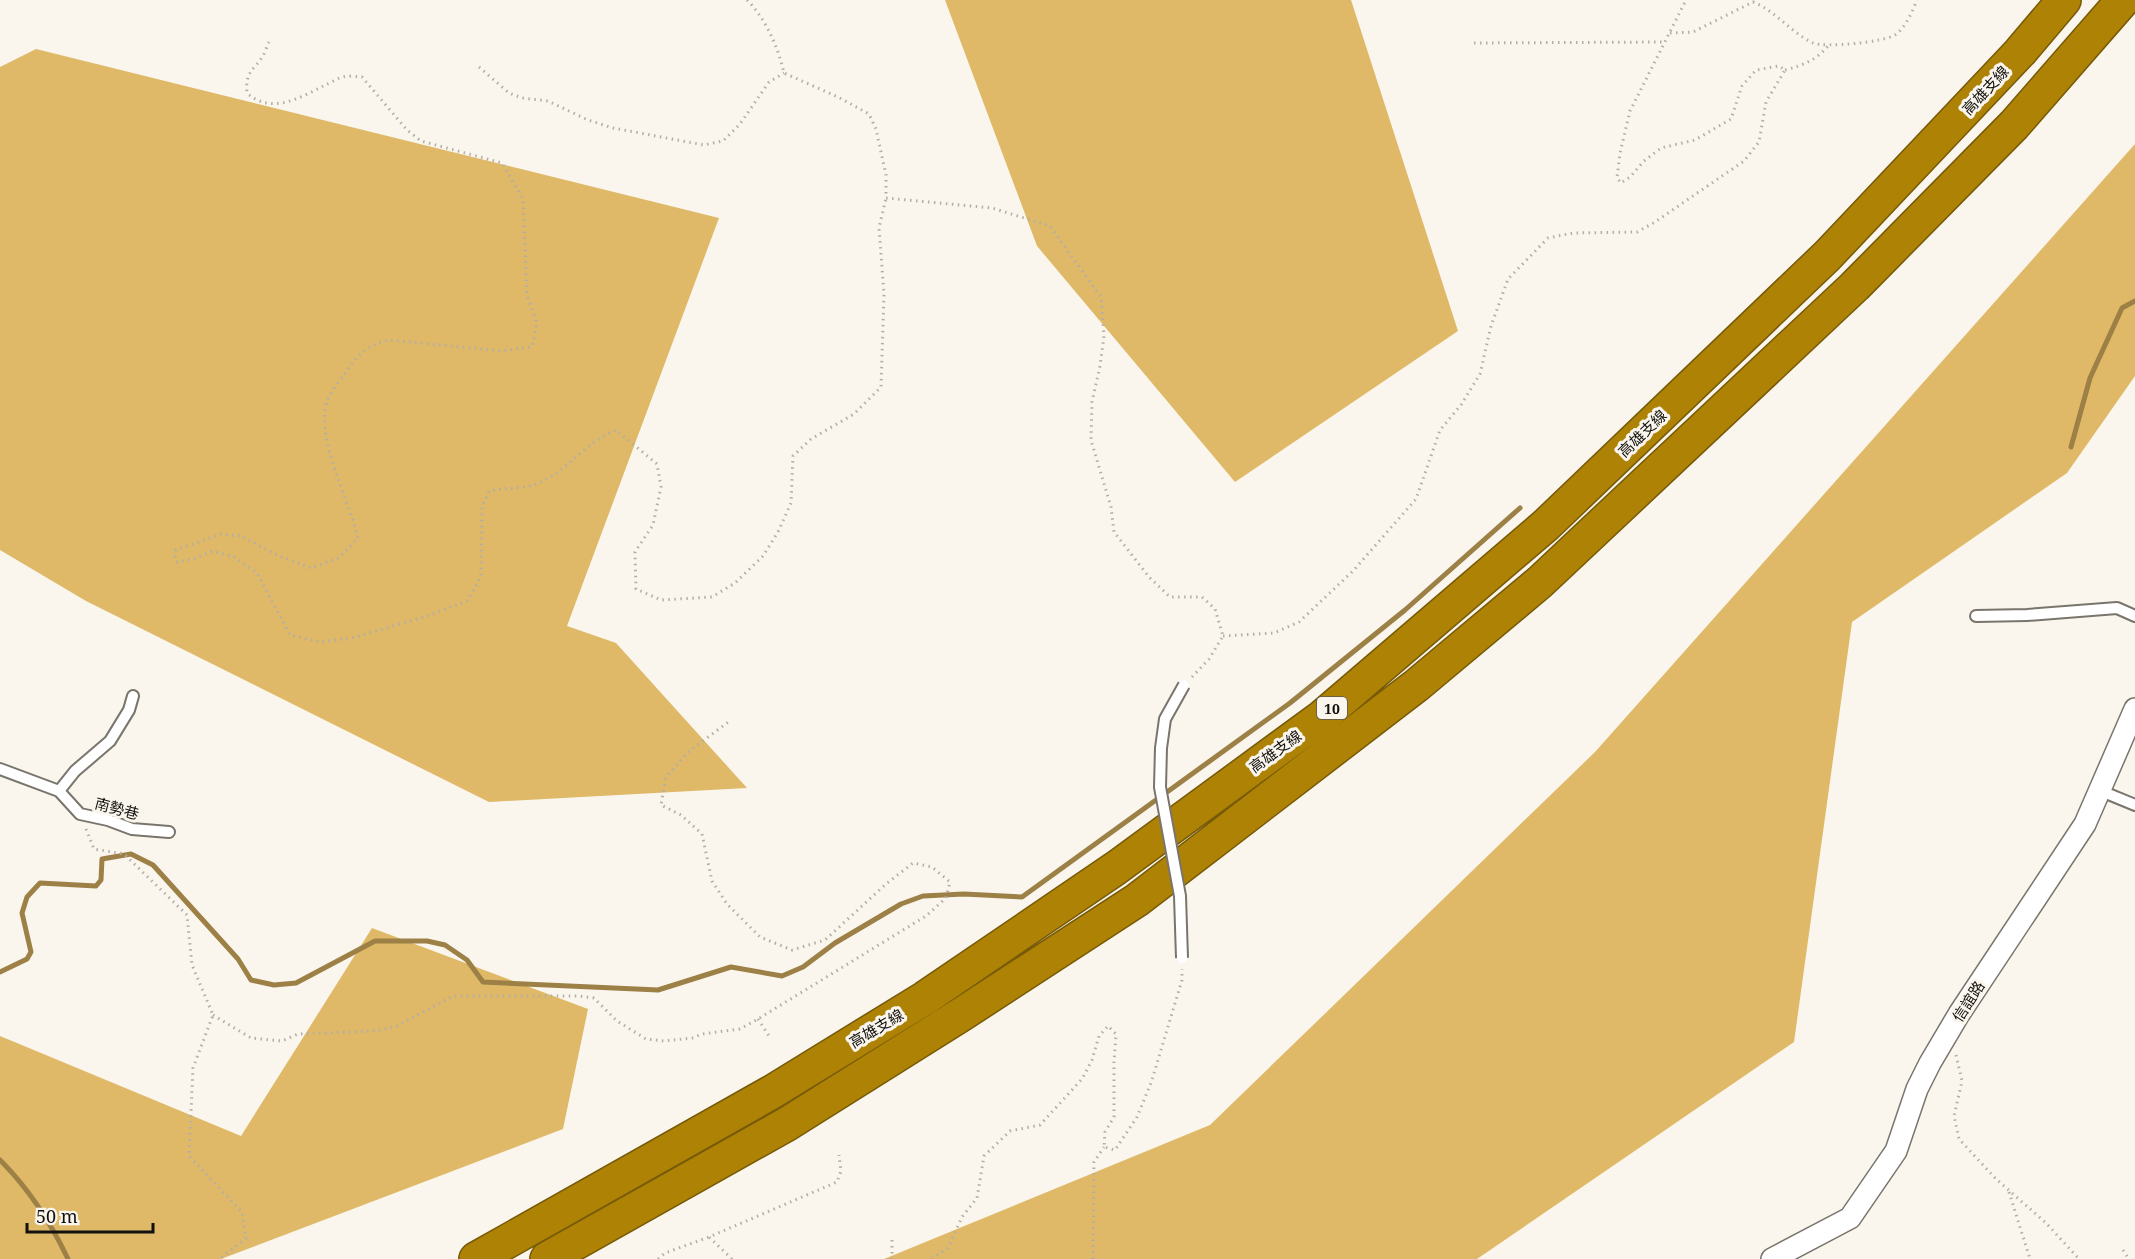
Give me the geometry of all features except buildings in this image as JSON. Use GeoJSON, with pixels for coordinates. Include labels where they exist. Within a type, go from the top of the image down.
{"type":"FeatureCollection","features":[{"type":"Feature","properties":{"kind":"highway","name":"高雄支線"},"geometry":{"type":"LineString","coordinates":[[476,1259],[772,1092],[925,998],[1116,868],[1322,717],[1546,525],[1827,256],[2004,69],[2064,0]]}},
{"type":"Feature","properties":{"kind":"highway","name":"10"},"geometry":{"type":"LineString","coordinates":[[546,1259],[787,1124],[1137,900],[1417,686],[1539,582],[1855,285],[2014,125],[2122,0]]}},
{"type":"Feature","properties":{"kind":"street","name":"信誼路"},"geometry":{"type":"LineString","coordinates":[[1772,1259],[1850,1218],[1896,1151],[1917,1089],[1950,1029],[2085,824],[2135,709]]}},
{"type":"Feature","properties":{"kind":"lane"},"geometry":{"type":"LineString","coordinates":[[1976,616],[2027,615],[2117,608],[2135,616]]}},
{"type":"Feature","properties":{"kind":"lane"},"geometry":{"type":"LineString","coordinates":[[1182,958],[1180,896],[1160,787],[1161,748],[1165,718],[1184,685]]}},
{"type":"Feature","properties":{"kind":"lane"},"geometry":{"type":"LineString","coordinates":[[59,791],[75,771],[110,741],[129,710],[133,696]]}},
{"type":"Feature","properties":{"kind":"lane","name":"南勢巷"},"geometry":{"type":"LineString","coordinates":[[0,769],[59,791],[80,814],[108,820],[132,830],[169,832]]}},
{"type":"Feature","properties":{"kind":"lane"},"geometry":{"type":"LineString","coordinates":[[2100,791],[2135,805]]}},
{"type":"Feature","properties":{"kind":"path"},"geometry":{"type":"LineString","coordinates":[[747,0],[758,11],[779,52],[784,73]]}},
{"type":"Feature","properties":{"kind":"path"},"geometry":{"type":"LineString","coordinates":[[1686,0],[1630,111],[1620,153],[1617,178],[1621,183],[1661,148],[1695,140],[1731,119],[1742,86],[1756,70],[1779,66],[1785,70]]}},
{"type":"Feature","properties":{"kind":"path"},"geometry":{"type":"LineString","coordinates":[[1670,33],[1693,32],[1753,2],[1766,7],[1791,30],[1816,44],[1857,44],[1894,35],[1910,17],[1917,0]]}},
{"type":"Feature","properties":{"kind":"path"},"geometry":{"type":"LineString","coordinates":[[269,42],[246,81],[247,93],[254,99],[270,105],[284,104],[342,77],[362,77],[407,129],[421,141],[502,163],[523,199],[527,296],[537,323],[536,339],[532,347],[491,351],[389,340],[372,344],[354,360],[327,400],[324,419],[329,454],[354,519],[358,538],[339,558],[311,568],[241,536],[221,534],[176,550],[177,562],[193,559],[213,551],[234,558],[257,573],[290,635],[320,642],[352,638],[467,601],[481,577],[482,507],[489,490],[537,484],[554,474],[606,434],[616,430],[657,464],[661,487],[653,525],[635,552],[636,589],[661,600],[712,597],[735,583],[763,556],[791,503],[793,456],[811,439],[854,414],[881,387],[884,294],[879,228],[886,198],[886,175],[876,129],[869,114],[838,97],[784,73]]}},
{"type":"Feature","properties":{"kind":"path"},"geometry":{"type":"LineString","coordinates":[[1474,43],[1664,42]]}},
{"type":"Feature","properties":{"kind":"path"},"geometry":{"type":"LineString","coordinates":[[1223,636],[1274,633],[1299,622],[1353,571],[1416,499],[1440,430],[1461,405],[1480,374],[1491,326],[1508,279],[1548,238],[1573,233],[1637,232],[1744,161],[1759,142],[1766,102],[1785,70],[1811,61],[1829,45]]}},
{"type":"Feature","properties":{"kind":"path"},"geometry":{"type":"LineString","coordinates":[[479,67],[509,93],[548,101],[588,120],[613,128],[704,145],[723,141],[740,124],[769,82],[784,73]]}},
{"type":"Feature","properties":{"kind":"path"},"geometry":{"type":"LineString","coordinates":[[886,198],[992,208],[1050,226],[1101,297],[1104,336],[1092,402],[1091,440],[1111,507],[1114,532],[1149,576],[1170,597],[1202,597],[1215,609],[1223,636],[1209,659],[1184,685]]}},
{"type":"Feature","properties":{"kind":"path"},"geometry":{"type":"LineString","coordinates":[[80,814],[94,849],[124,854],[187,915],[192,965],[213,1015],[250,1038],[282,1041],[298,1034],[395,1027],[453,996],[578,996],[594,998],[617,1021],[646,1040],[692,1038],[702,1034],[740,1029],[758,1019],[926,916],[946,898],[950,882],[932,867],[913,863],[825,939],[792,950],[760,937],[727,904],[712,881],[702,834],[681,815],[661,805],[666,777],[688,752],[731,720]]}},
{"type":"Feature","properties":{"kind":"path"},"geometry":{"type":"LineString","coordinates":[[1104,1147],[1115,1150],[1137,1117],[1151,1083],[1182,980],[1182,958]]}},
{"type":"Feature","properties":{"kind":"path"},"geometry":{"type":"LineString","coordinates":[[213,1015],[193,1068],[189,1156],[242,1212],[246,1238],[220,1259]]}},
{"type":"Feature","properties":{"kind":"path"},"geometry":{"type":"LineString","coordinates":[[758,1019],[769,1036]]}},
{"type":"Feature","properties":{"kind":"path"},"geometry":{"type":"LineString","coordinates":[[932,1259],[948,1248],[962,1217],[978,1198],[984,1156],[1010,1131],[1040,1125],[1082,1079],[1092,1060],[1099,1036],[1108,1026],[1116,1034],[1114,1117],[1105,1132],[1104,1147],[1094,1162],[1093,1259]]}},
{"type":"Feature","properties":{"kind":"path"},"geometry":{"type":"LineString","coordinates":[[1950,1029],[1962,1081],[1954,1116],[1959,1140],[2046,1223],[2079,1259]]}},
{"type":"Feature","properties":{"kind":"path"},"geometry":{"type":"LineString","coordinates":[[658,1259],[665,1254],[837,1182],[841,1171],[838,1155]]}},
{"type":"Feature","properties":{"kind":"path"},"geometry":{"type":"LineString","coordinates":[[2009,1190],[2030,1259]]}},
{"type":"Feature","properties":{"kind":"path"},"geometry":{"type":"LineString","coordinates":[[709,1237],[732,1259]]}},
{"type":"Feature","properties":{"kind":"path"},"geometry":{"type":"LineString","coordinates":[[892,1240],[892,1259]]}},
{"type":"Feature","properties":{"kind":"path"},"geometry":{"type":"LineString","coordinates":[[2123,1250],[2128,1259]]}},
{"type":"Feature","properties":{"kind":"shaded area"},"geometry":{"type":"Polygon","coordinates":[[[945,0],[1351,0],[1458,331],[1235,482],[1037,246],[945,0]]]}},
{"type":"Feature","properties":{"kind":"shaded area"},"geometry":{"type":"Polygon","coordinates":[[[36,49],[719,218],[567,626],[616,643],[747,788],[489,802],[86,601],[0,550],[0,67],[36,49]]]}},
{"type":"Feature","properties":{"kind":"shaded area"},"geometry":{"type":"Polygon","coordinates":[[[2135,144],[2135,376],[2067,473],[1852,622],[1794,1042],[1477,1259],[884,1259],[1210,1125],[1595,752],[2135,144]]]}},
{"type":"Feature","properties":{"kind":"shaded area"},"geometry":{"type":"Polygon","coordinates":[[[372,928],[588,1009],[563,1129],[221,1259],[0,1259],[0,1036],[241,1136],[372,928]]]}},
{"type":"Feature","properties":{"kind":"waterway"},"geometry":{"type":"LineString","coordinates":[[2071,447],[2090,378],[2122,308],[2135,301]]}},
{"type":"Feature","properties":{"kind":"waterway"},"geometry":{"type":"LineString","coordinates":[[0,972],[27,959],[31,952],[22,913],[27,897],[40,883],[96,886],[101,880],[102,859],[131,854],[153,865],[238,959],[251,980],[274,985],[296,983],[375,941],[427,941],[445,945],[467,960],[483,982],[658,990],[731,967],[782,976],[803,967],[835,943],[901,904],[923,896],[964,894],[1022,897],[1290,703],[1405,610],[1520,508]]}},
{"type":"Feature","properties":{"kind":"waterway"},"geometry":{"type":"LineString","coordinates":[[0,1160],[38,1206],[68,1259]]}}]}
